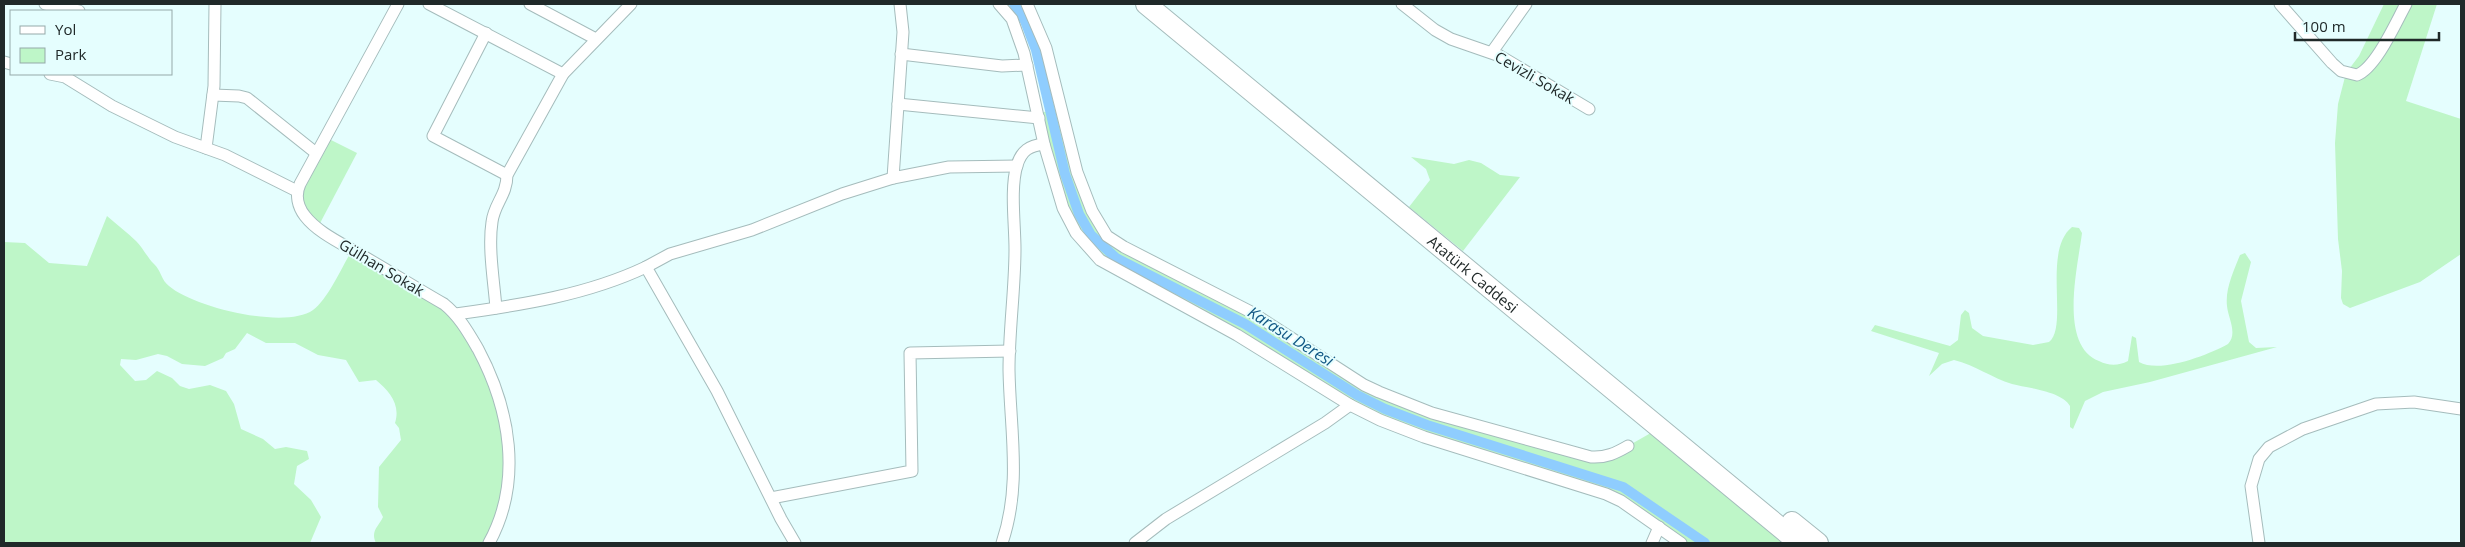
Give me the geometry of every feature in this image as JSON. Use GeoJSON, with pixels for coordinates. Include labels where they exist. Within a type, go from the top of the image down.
{"type":"FeatureCollection","features":[{"type":"Feature","properties":{"kind":"highway","name":"Atatürk Caddesi"},"geometry":{"type":"LineString","coordinates":[[1146,4],[1799,543]]}},
{"type":"Feature","properties":{"kind":"highway","name":"Atatürk Caddesi"},"geometry":{"type":"LineString","coordinates":[[1166,4],[1818,543]]}},
{"type":"Feature","properties":{"kind":"street"},"geometry":{"type":"LineString","coordinates":[[45,4],[74,10]]}},
{"type":"Feature","properties":{"kind":"street"},"geometry":{"type":"LineString","coordinates":[[206,148],[213,95],[214,4]]}},
{"type":"Feature","properties":{"kind":"street"},"geometry":{"type":"LineString","coordinates":[[55,75],[65,77],[112,106],[175,137],[225,155],[297,191],[398,4]]}},
{"type":"Feature","properties":{"kind":"street"},"geometry":{"type":"LineString","coordinates":[[429,4],[563,74]]}},
{"type":"Feature","properties":{"kind":"street"},"geometry":{"type":"LineString","coordinates":[[530,4],[596,39]]}},
{"type":"Feature","properties":{"kind":"street"},"geometry":{"type":"LineString","coordinates":[[496,308],[491,225],[494,214],[507,187],[507,175],[563,74],[631,4]]}},
{"type":"Feature","properties":{"kind":"street"},"geometry":{"type":"LineString","coordinates":[[893,178],[903,32],[900,4]]}},
{"type":"Feature","properties":{"kind":"street"},"geometry":{"type":"LineString","coordinates":[[999,4],[1012,19],[1027,65],[1044,144],[1068,220],[1082,242],[1100,260],[1237,335],[1350,405],[1416,435],[1621,500],[1681,543]]}},
{"type":"Feature","properties":{"kind":"street"},"geometry":{"type":"LineString","coordinates":[[1027,4],[1046,48],[1077,172],[1087,200],[1096,221],[1114,241],[1251,312],[1364,385],[1416,408],[1591,457],[1602,458],[1628,446]]}},
{"type":"Feature","properties":{"kind":"street","name":"Cevizli Sokak"},"geometry":{"type":"LineString","coordinates":[[1402,4],[1435,30],[1450,39],[1492,52],[1590,109]]}},
{"type":"Feature","properties":{"kind":"street"},"geometry":{"type":"LineString","coordinates":[[1492,52],[1526,4]]}},
{"type":"Feature","properties":{"kind":"street"},"geometry":{"type":"LineString","coordinates":[[2280,4],[2332,63],[2341,71],[2357,75],[2366,68],[2376,55],[2406,4]]}},
{"type":"Feature","properties":{"kind":"street"},"geometry":{"type":"LineString","coordinates":[[486,33],[433,136],[507,175]]}},
{"type":"Feature","properties":{"kind":"street"},"geometry":{"type":"LineString","coordinates":[[902,54],[1002,66],[1027,65]]}},
{"type":"Feature","properties":{"kind":"street"},"geometry":{"type":"LineString","coordinates":[[213,95],[246,98],[316,154]]}},
{"type":"Feature","properties":{"kind":"street"},"geometry":{"type":"LineString","coordinates":[[898,104],[1039,118]]}},
{"type":"Feature","properties":{"kind":"street"},"geometry":{"type":"LineString","coordinates":[[1002,543],[1011,506],[1015,477],[1010,351],[1017,166],[1028,146],[1044,144]]}},
{"type":"Feature","properties":{"kind":"street"},"geometry":{"type":"LineString","coordinates":[[456,314],[496,308],[583,290],[621,279],[670,254],[752,230],[842,194],[893,178],[949,167],[1017,166]]}},
{"type":"Feature","properties":{"kind":"street","name":"Gülhan Sokak"},"geometry":{"type":"LineString","coordinates":[[297,191],[300,208],[311,222],[336,241],[444,304],[456,314],[492,379],[501,402],[509,435],[510,457],[506,490],[498,525],[489,543]]}},
{"type":"Feature","properties":{"kind":"street"},"geometry":{"type":"LineString","coordinates":[[646,266],[717,391],[770,498],[795,543]]}},
{"type":"Feature","properties":{"kind":"street"},"geometry":{"type":"LineString","coordinates":[[770,498],[912,471],[910,353],[1010,351]]}},
{"type":"Feature","properties":{"kind":"street"},"geometry":{"type":"LineString","coordinates":[[2259,543],[2251,486],[2259,459],[2270,447],[2302,429],[2376,404],[2414,402],[2461,410]]}},
{"type":"Feature","properties":{"kind":"street"},"geometry":{"type":"LineString","coordinates":[[1135,543],[1166,519],[1325,423],[1350,405]]}},
{"type":"Feature","properties":{"kind":"street"},"geometry":{"type":"LineString","coordinates":[[1652,543],[1659,527]]}},
{"type":"Feature","properties":{"kind":"green space"},"geometry":{"type":"Polygon","coordinates":[[[2384,4],[2437,4],[2406,101],[2461,119],[2461,254],[2420,282],[2350,308],[2343,304],[2341,298],[2342,271],[2338,239],[2335,143],[2338,104],[2346,73],[2359,56],[2384,4]]]}},
{"type":"Feature","properties":{"kind":"green space"},"geometry":{"type":"Polygon","coordinates":[[[1061,109],[1101,228],[1251,312],[1364,385],[1583,456],[1614,454],[1649,434],[1656,426],[1799,543],[1681,543],[1621,501],[1408,432],[1126,276],[1076,233],[1038,113],[1061,109]]]}},
{"type":"Feature","properties":{"kind":"green space"},"geometry":{"type":"Polygon","coordinates":[[[325,137],[357,153],[318,227],[304,215],[300,184],[325,137]]]}},
{"type":"Feature","properties":{"kind":"green space"},"geometry":{"type":"Polygon","coordinates":[[[1411,157],[1454,164],[1469,160],[1481,163],[1500,175],[1520,177],[1463,251],[1409,207],[1430,180],[1426,169],[1411,157]]]}},
{"type":"Feature","properties":{"kind":"green space"},"geometry":{"type":"Polygon","coordinates":[[[107,216],[138,244],[169,286],[181,294],[218,308],[261,317],[282,318],[300,316],[319,305],[352,250],[444,304],[483,359],[510,457],[489,543],[376,543],[374,535],[383,517],[378,507],[379,467],[401,440],[399,428],[395,423],[396,410],[393,398],[376,380],[359,382],[346,360],[318,355],[295,343],[266,343],[247,333],[235,349],[226,353],[223,358],[205,366],[182,364],[167,356],[158,354],[136,360],[121,359],[120,365],[135,381],[146,380],[157,371],[172,378],[180,386],[189,389],[210,385],[226,391],[234,404],[241,429],[263,439],[275,449],[286,447],[307,451],[309,459],[297,466],[294,484],[311,500],[321,517],[310,543],[4,543],[4,242],[25,243],[49,263],[87,266],[107,216]]]}},
{"type":"Feature","properties":{"kind":"green space"},"geometry":{"type":"Polygon","coordinates":[[[2072,227],[2079,228],[2082,233],[2074,303],[2078,339],[2086,352],[2099,361],[2114,365],[2128,361],[2132,336],[2136,338],[2139,362],[2159,366],[2197,358],[2228,344],[2231,340],[2232,330],[2227,306],[2227,293],[2240,255],[2245,253],[2251,262],[2241,301],[2249,342],[2256,348],[2277,347],[2150,382],[2103,392],[2085,401],[2073,429],[2070,427],[2070,406],[2060,397],[2044,391],[2012,384],[1954,360],[1942,364],[1929,376],[1939,353],[1871,331],[1875,325],[1950,346],[1958,340],[1961,315],[1965,310],[1969,313],[1972,328],[1983,336],[2033,345],[2049,342],[2057,321],[2059,253],[2063,238],[2072,227]]]}},
{"type":"Feature","properties":{"kind":"waterway","name":"Karasu Deresi"},"geometry":{"type":"LineString","coordinates":[[1014,4],[1025,21],[1036,50],[1065,174],[1079,214],[1091,235],[1116,258],[1245,324],[1357,395],[1385,409],[1427,425],[1623,487],[1705,543]]}}]}
